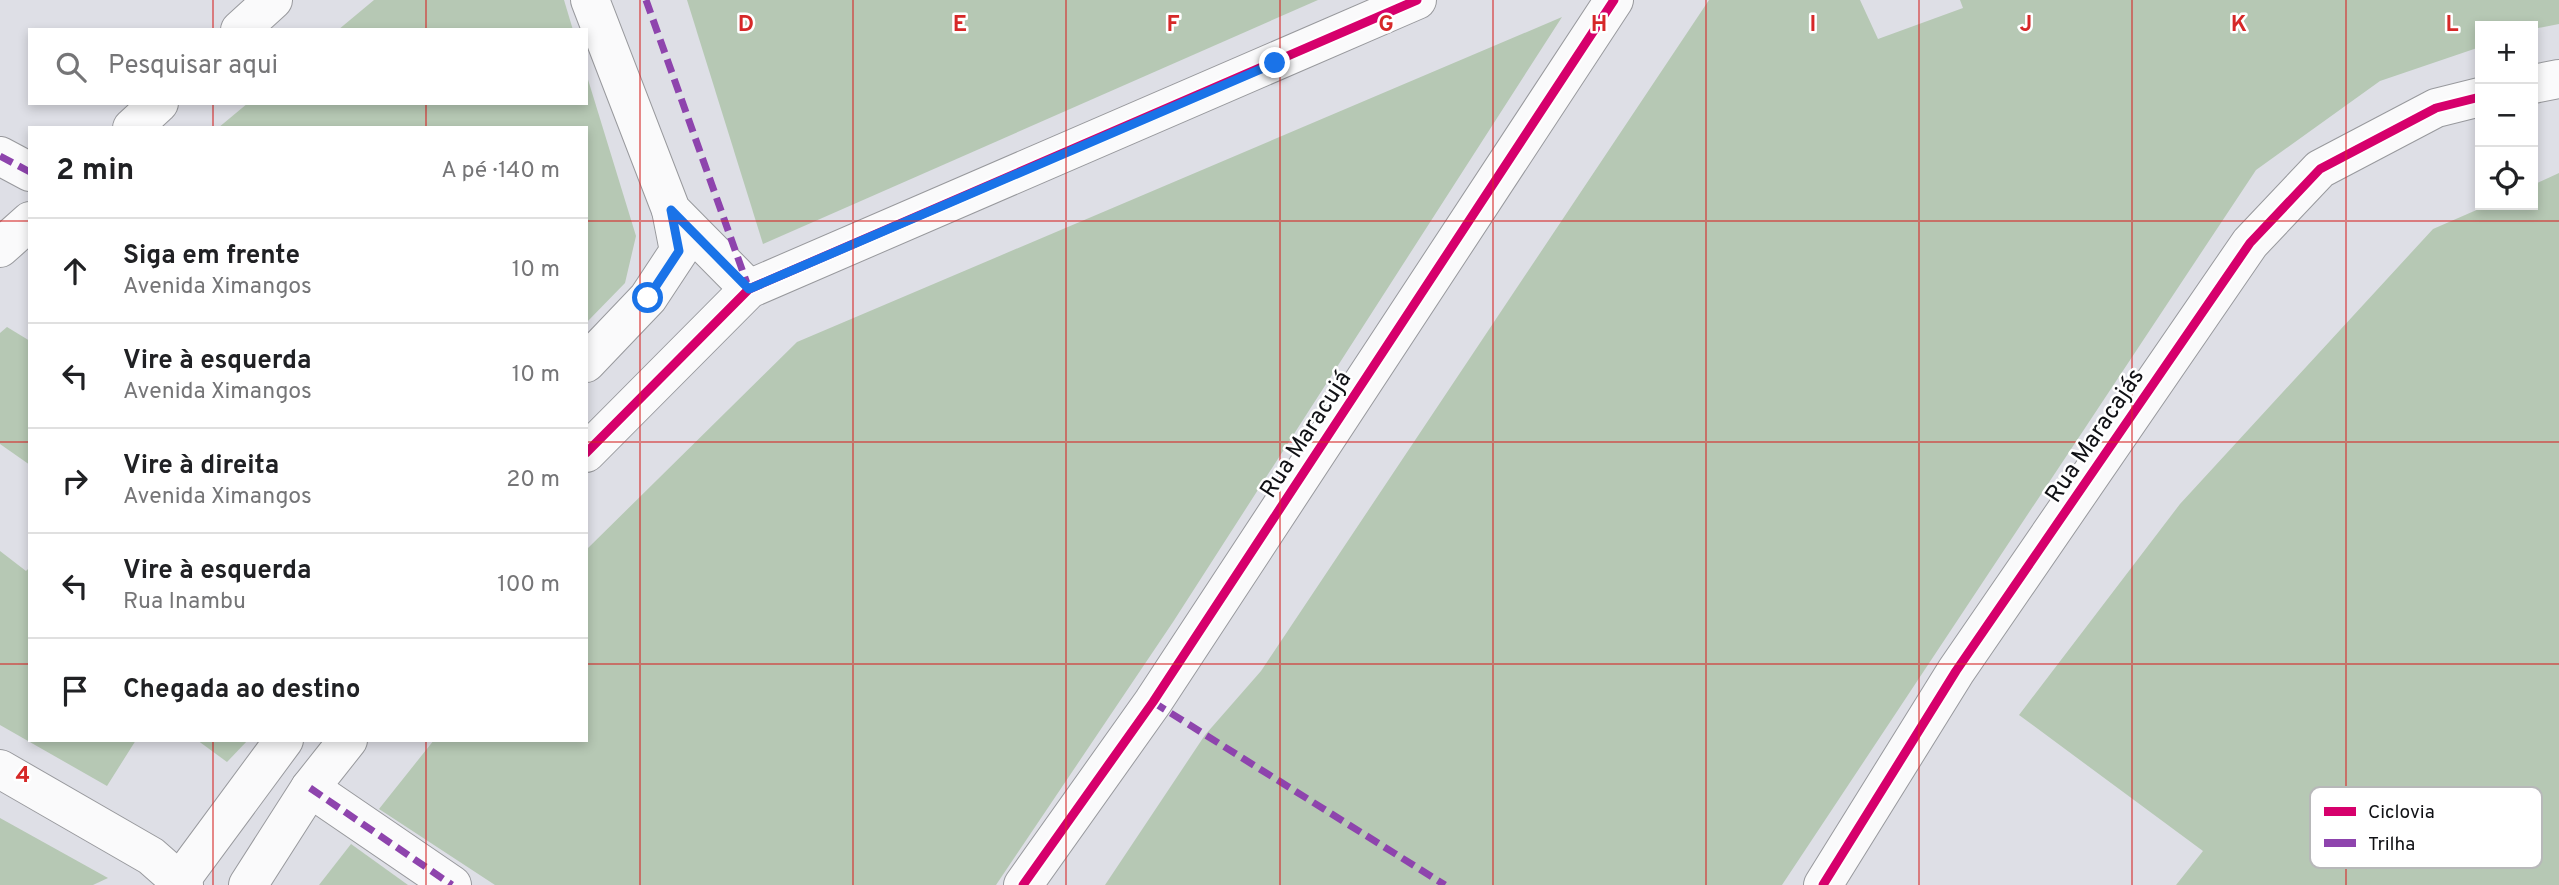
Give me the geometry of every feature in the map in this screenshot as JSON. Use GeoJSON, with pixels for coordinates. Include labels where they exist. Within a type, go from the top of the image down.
{"type":"FeatureCollection","features":[{"type":"Feature","properties":{"kind":"street"},"geometry":{"type":"LineString","coordinates":[[242,28],[273,0]]}},
{"type":"Feature","properties":{"kind":"street"},"geometry":{"type":"LineString","coordinates":[[588,361],[648,298],[679,251],[671,210],[590,0]]}},
{"type":"Feature","properties":{"kind":"street"},"geometry":{"type":"LineString","coordinates":[[588,451],[749,289],[1417,0]]}},
{"type":"Feature","properties":{"kind":"street","name":"Rua Maracujá"},"geometry":{"type":"LineString","coordinates":[[1023,885],[1153,702],[1614,0]]}},
{"type":"Feature","properties":{"kind":"street"},"geometry":{"type":"LineString","coordinates":[[2538,83],[2559,79]]}},
{"type":"Feature","properties":{"kind":"street","name":"Rua Maracajás"},"geometry":{"type":"LineString","coordinates":[[1823,885],[1956,671],[2250,243],[2320,169],[2436,108],[2475,98]]}},
{"type":"Feature","properties":{"kind":"street"},"geometry":{"type":"LineString","coordinates":[[134,126],[157,105]]}},
{"type":"Feature","properties":{"kind":"street"},"geometry":{"type":"LineString","coordinates":[[0,156],[28,171]]}},
{"type":"Feature","properties":{"kind":"street"},"geometry":{"type":"LineString","coordinates":[[671,210],[749,289]]}},
{"type":"Feature","properties":{"kind":"street"},"geometry":{"type":"LineString","coordinates":[[0,248],[28,223]]}},
{"type":"Feature","properties":{"kind":"street"},"geometry":{"type":"LineString","coordinates":[[0,769],[151,856],[173,882],[282,742]]}},
{"type":"Feature","properties":{"kind":"street"},"geometry":{"type":"LineString","coordinates":[[248,885],[310,788],[346,742]]}},
{"type":"Feature","properties":{"kind":"street"},"geometry":{"type":"LineString","coordinates":[[310,788],[452,885]]}},
{"type":"Feature","properties":{"kind":"green space"},"geometry":{"type":"Polygon","coordinates":[[[374,0],[564,0],[572,28],[340,28],[374,0]]]}},
{"type":"Feature","properties":{"kind":"green space"},"geometry":{"type":"Polygon","coordinates":[[[687,0],[1318,0],[763,244],[687,0]]]}},
{"type":"Feature","properties":{"kind":"green space"},"geometry":{"type":"Polygon","coordinates":[[[1709,0],[1860,0],[1878,39],[1963,8],[1960,0],[2559,0],[2559,24],[2538,28],[2538,21],[2475,21],[2475,49],[2380,81],[2256,170],[1782,885],[1105,885],[1205,735],[1261,671],[1709,0]]]}},
{"type":"Feature","properties":{"kind":"green space"},"geometry":{"type":"Polygon","coordinates":[[[1562,17],[1173,622],[996,885],[495,885],[379,809],[432,742],[588,742],[588,548],[797,342],[1562,17]]]}},
{"type":"Feature","properties":{"kind":"green space"},"geometry":{"type":"Polygon","coordinates":[[[588,80],[636,236],[625,283],[588,321],[588,126],[220,126],[246,105],[588,105],[588,80]]]}},
{"type":"Feature","properties":{"kind":"green space"},"geometry":{"type":"Polygon","coordinates":[[[2559,173],[2559,885],[2176,885],[2203,851],[2019,715],[2180,504],[2433,229],[2477,210],[2538,210],[2538,183],[2559,173]]]}},
{"type":"Feature","properties":{"kind":"green space"},"geometry":{"type":"Polygon","coordinates":[[[7,327],[28,340],[28,464],[0,444],[0,333],[7,327]]]}},
{"type":"Feature","properties":{"kind":"green space"},"geometry":{"type":"Polygon","coordinates":[[[0,551],[26,571],[28,569],[28,741],[0,725],[0,551]]]}},
{"type":"Feature","properties":{"kind":"green space"},"geometry":{"type":"Polygon","coordinates":[[[30,742],[135,742],[107,786],[30,742]]]}},
{"type":"Feature","properties":{"kind":"green space"},"geometry":{"type":"Polygon","coordinates":[[[200,742],[246,742],[227,762],[200,742]]]}},
{"type":"Feature","properties":{"kind":"green space"},"geometry":{"type":"Polygon","coordinates":[[[0,818],[108,878],[93,885],[0,885],[0,818]]]}},
{"type":"Feature","properties":{"kind":"green space"},"geometry":{"type":"Polygon","coordinates":[[[351,844],[408,885],[319,885],[351,844]]]}},
{"type":"Feature","properties":{"kind":"marked path"},"geometry":{"type":"LineString","coordinates":[[646,0],[749,289]]}},
{"type":"Feature","properties":{"kind":"marked path"},"geometry":{"type":"LineString","coordinates":[[0,156],[28,171]]}},
{"type":"Feature","properties":{"kind":"marked path"},"geometry":{"type":"LineString","coordinates":[[1153,702],[1445,885]]}},
{"type":"Feature","properties":{"kind":"marked path"},"geometry":{"type":"LineString","coordinates":[[310,788],[452,885]]}},
{"type":"Feature","properties":{"kind":"cycle path"},"geometry":{"type":"LineString","coordinates":[[588,451],[749,289],[1417,0]]}},
{"type":"Feature","properties":{"kind":"cycle path"},"geometry":{"type":"LineString","coordinates":[[1023,885],[1153,702],[1614,0]]}},
{"type":"Feature","properties":{"kind":"cycle path"},"geometry":{"type":"LineString","coordinates":[[1823,885],[1956,671],[2250,243],[2320,169],[2436,108],[2475,98]]}},
{"type":"Feature","properties":{"kind":"route"},"geometry":{"type":"LineString","coordinates":[[648,298],[679,251],[671,210],[749,289],[1275,63]]}}]}
